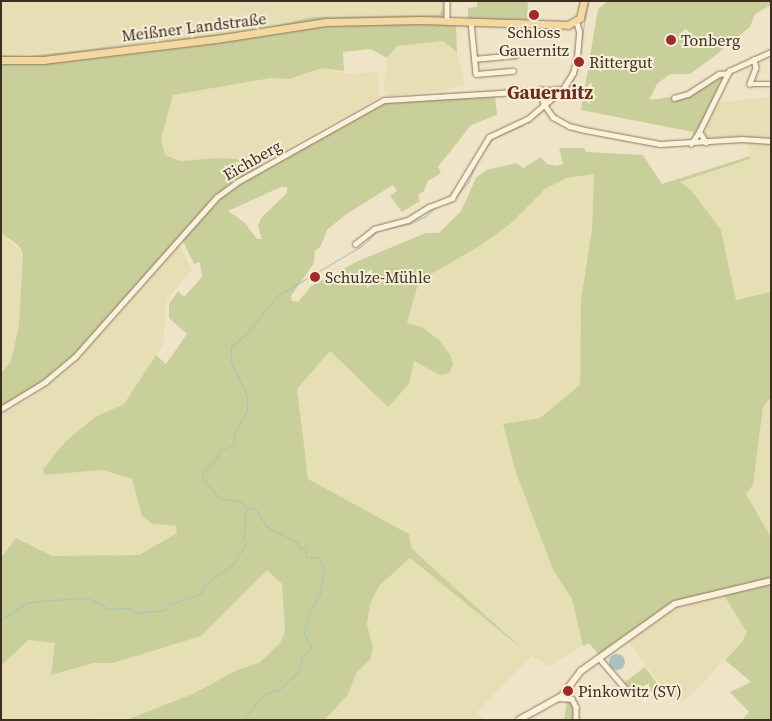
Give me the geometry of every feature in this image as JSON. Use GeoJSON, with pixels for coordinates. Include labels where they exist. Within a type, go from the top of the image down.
{"type":"FeatureCollection","features":[{"type":"Feature","properties":{"kind":"main road"},"geometry":{"type":"LineString","coordinates":[[576,22],[584,1]]}},
{"type":"Feature","properties":{"kind":"main road","name":"Meißner Landstraße"},"geometry":{"type":"LineString","coordinates":[[1,60],[52,59],[326,22],[448,20],[564,25],[576,22]]}},
{"type":"Feature","properties":{"kind":"street"},"geometry":{"type":"LineString","coordinates":[[447,1],[448,20]]}},
{"type":"Feature","properties":{"kind":"street"},"geometry":{"type":"LineString","coordinates":[[471,22],[476,74],[513,71]]}},
{"type":"Feature","properties":{"kind":"street"},"geometry":{"type":"LineString","coordinates":[[355,244],[374,229],[408,220],[429,207],[452,198],[490,137],[524,122],[545,106],[562,89],[573,73],[577,57],[579,32],[576,22]]}},
{"type":"Feature","properties":{"kind":"street"},"geometry":{"type":"LineString","coordinates":[[674,98],[688,94],[719,74],[728,73],[771,52]]}},
{"type":"Feature","properties":{"kind":"street"},"geometry":{"type":"LineString","coordinates":[[474,59],[516,55]]}},
{"type":"Feature","properties":{"kind":"street"},"geometry":{"type":"LineString","coordinates":[[754,59],[756,68],[750,84],[771,84]]}},
{"type":"Feature","properties":{"kind":"street"},"geometry":{"type":"LineString","coordinates":[[691,144],[699,132],[728,73]]}},
{"type":"Feature","properties":{"kind":"street"},"geometry":{"type":"LineString","coordinates":[[541,89],[545,106],[553,117],[570,126],[660,144],[691,144],[742,139],[771,141]]}},
{"type":"Feature","properties":{"kind":"street","name":"Eichberg"},"geometry":{"type":"LineString","coordinates":[[1,409],[45,382],[74,358],[217,197],[239,181],[384,100],[562,89]]}},
{"type":"Feature","properties":{"kind":"street"},"geometry":{"type":"LineString","coordinates":[[699,132],[706,143]]}},
{"type":"Feature","properties":{"kind":"street"},"geometry":{"type":"LineString","coordinates":[[576,720],[576,707],[569,695],[570,686],[581,672],[606,653],[675,604],[771,581]]}},
{"type":"Feature","properties":{"kind":"street"},"geometry":{"type":"LineString","coordinates":[[600,658],[630,694]]}},
{"type":"Feature","properties":{"kind":"street"},"geometry":{"type":"LineString","coordinates":[[519,720],[559,698],[569,695]]}},
{"type":"Feature","properties":{"kind":"shaded area"},"geometry":{"type":"Polygon","coordinates":[[[1,1],[444,1],[445,8],[438,15],[312,17],[265,28],[12,56],[1,55],[1,1]]]}},
{"type":"Feature","properties":{"kind":"shaded area"},"geometry":{"type":"Polygon","coordinates":[[[443,41],[457,52],[465,85],[446,90],[387,96],[383,90],[387,58],[397,46],[443,41]]]}},
{"type":"Feature","properties":{"kind":"shaded area"},"geometry":{"type":"Polygon","coordinates":[[[322,68],[350,74],[374,72],[378,74],[379,97],[261,163],[218,158],[180,161],[165,155],[161,139],[173,95],[271,78],[289,79],[322,68]]]}},
{"type":"Feature","properties":{"kind":"shaded area"},"geometry":{"type":"Polygon","coordinates":[[[771,97],[771,139],[709,140],[703,133],[718,102],[771,97]]]}},
{"type":"Feature","properties":{"kind":"shaded area"},"geometry":{"type":"Polygon","coordinates":[[[748,143],[771,145],[771,292],[736,300],[721,230],[680,182],[750,159],[748,143]]]}},
{"type":"Feature","properties":{"kind":"shaded area"},"geometry":{"type":"Polygon","coordinates":[[[594,174],[592,228],[581,300],[580,385],[541,418],[503,425],[515,470],[553,570],[572,599],[583,646],[549,666],[532,656],[477,712],[484,720],[324,720],[347,696],[357,672],[370,660],[373,648],[367,624],[370,604],[379,586],[410,557],[526,652],[412,549],[412,540],[403,530],[307,479],[297,389],[330,351],[388,407],[409,384],[414,361],[426,367],[422,327],[407,323],[419,281],[478,247],[545,189],[567,178],[594,174]]]}},
{"type":"Feature","properties":{"kind":"shaded area"},"geometry":{"type":"Polygon","coordinates":[[[1,233],[23,253],[19,325],[11,361],[1,374],[1,233]]]}},
{"type":"Feature","properties":{"kind":"shaded area"},"geometry":{"type":"Polygon","coordinates":[[[179,244],[192,270],[167,300],[163,345],[124,404],[95,417],[66,441],[46,475],[103,470],[132,479],[142,516],[153,524],[176,526],[178,533],[139,555],[1,557],[1,415],[30,398],[73,364],[179,244]]]}},
{"type":"Feature","properties":{"kind":"shaded area"},"geometry":{"type":"Polygon","coordinates":[[[771,397],[771,537],[746,494],[753,485],[763,407],[771,397]]]}},
{"type":"Feature","properties":{"kind":"shaded area"},"geometry":{"type":"Polygon","coordinates":[[[267,569],[282,584],[285,632],[280,643],[259,663],[237,670],[193,694],[136,718],[1,720],[1,666],[28,640],[55,643],[51,675],[93,663],[113,663],[154,649],[223,611],[267,569]]]}},
{"type":"Feature","properties":{"kind":"shaded area"},"geometry":{"type":"Polygon","coordinates":[[[723,594],[746,627],[746,637],[689,697],[674,703],[628,641],[676,606],[723,594]]]}},
{"type":"Feature","properties":{"kind":"green space"},"geometry":{"type":"Polygon","coordinates":[[[477,1],[528,1],[527,21],[468,19],[468,8],[477,7],[477,1]]]}},
{"type":"Feature","properties":{"kind":"green space"},"geometry":{"type":"Polygon","coordinates":[[[608,1],[771,1],[771,5],[755,14],[750,27],[690,74],[670,74],[657,84],[649,100],[671,97],[678,100],[719,75],[724,77],[694,138],[693,132],[581,110],[598,9],[608,1]]]}},
{"type":"Feature","properties":{"kind":"green space"},"geometry":{"type":"Polygon","coordinates":[[[445,8],[444,18],[153,42],[265,28],[312,17],[438,15],[445,8]]]}},
{"type":"Feature","properties":{"kind":"green space"},"geometry":{"type":"Polygon","coordinates":[[[456,22],[457,52],[443,41],[397,46],[387,58],[371,49],[343,52],[344,71],[322,68],[289,79],[271,78],[173,95],[161,139],[165,155],[180,161],[218,158],[250,160],[263,166],[232,182],[213,199],[76,353],[25,395],[1,408],[1,374],[11,361],[19,325],[23,253],[18,245],[1,233],[1,62],[336,24],[456,22]]]}},
{"type":"Feature","properties":{"kind":"green space"},"geometry":{"type":"Polygon","coordinates":[[[149,42],[48,57],[1,58],[1,55],[26,56],[149,42]]]}},
{"type":"Feature","properties":{"kind":"green space"},"geometry":{"type":"Polygon","coordinates":[[[495,96],[497,115],[471,125],[438,167],[441,173],[428,181],[424,191],[418,195],[420,201],[402,212],[390,196],[397,191],[393,185],[345,215],[327,230],[321,246],[315,251],[314,263],[291,296],[292,301],[298,302],[311,286],[358,261],[426,233],[439,233],[461,211],[476,178],[486,170],[517,163],[523,168],[541,157],[547,164],[556,166],[563,164],[559,148],[584,148],[586,152],[643,155],[662,184],[750,156],[750,159],[680,182],[691,190],[721,230],[736,300],[771,292],[771,397],[763,407],[753,485],[746,494],[771,537],[771,720],[742,720],[749,712],[730,692],[751,682],[725,660],[742,642],[747,632],[721,591],[667,605],[599,655],[589,643],[583,646],[572,599],[553,570],[515,470],[503,424],[540,418],[580,385],[581,300],[592,228],[594,174],[567,178],[545,189],[510,224],[478,247],[419,281],[407,323],[422,327],[439,340],[450,355],[453,364],[449,373],[440,375],[414,361],[409,384],[388,407],[330,351],[297,389],[308,479],[409,534],[412,549],[526,652],[410,558],[379,586],[370,604],[367,624],[373,648],[370,660],[357,672],[347,696],[324,720],[126,720],[193,694],[237,670],[259,663],[280,643],[285,632],[282,584],[267,570],[201,636],[113,663],[93,663],[51,675],[55,643],[28,640],[1,666],[1,558],[16,538],[52,556],[139,555],[177,533],[176,526],[153,524],[142,516],[132,479],[103,470],[45,475],[43,469],[66,441],[95,417],[124,404],[156,355],[166,364],[187,334],[169,318],[169,304],[178,291],[184,297],[202,277],[200,262],[194,264],[182,239],[232,187],[391,101],[495,96]],[[281,187],[228,211],[245,223],[257,239],[262,239],[258,226],[261,218],[287,193],[287,187],[281,187]]]}},
{"type":"Feature","properties":{"kind":"green space"},"geometry":{"type":"Polygon","coordinates":[[[645,667],[659,686],[647,694],[643,688],[634,697],[622,684],[645,667]]]}},
{"type":"Feature","properties":{"kind":"green space"},"geometry":{"type":"Polygon","coordinates":[[[575,696],[580,720],[564,720],[567,702],[575,696]]]}},
{"type":"Feature","properties":{"kind":"water"},"geometry":{"type":"Polygon","coordinates":[[[617,654],[625,662],[617,670],[609,662],[617,654]]]}},
{"type":"Feature","properties":{"kind":"waterway"},"geometry":{"type":"LineString","coordinates":[[548,105],[568,89],[575,76],[588,1]]}},
{"type":"Feature","properties":{"kind":"waterway"},"geometry":{"type":"LineString","coordinates":[[532,119],[545,108]]}},
{"type":"Feature","properties":{"kind":"waterway"},"geometry":{"type":"LineString","coordinates":[[484,150],[493,138],[523,125]]}},
{"type":"Feature","properties":{"kind":"waterway"},"geometry":{"type":"LineString","coordinates":[[455,198],[468,182],[479,157]]}},
{"type":"Feature","properties":{"kind":"waterway"},"geometry":{"type":"LineString","coordinates":[[383,229],[409,224],[426,216],[435,207]]}},
{"type":"Feature","properties":{"kind":"waterway"},"geometry":{"type":"LineString","coordinates":[[243,720],[264,694],[280,689],[300,670],[301,658],[311,647],[304,633],[308,616],[320,593],[324,568],[318,557],[306,557],[305,547],[301,549],[296,541],[267,527],[254,507],[247,509],[242,502],[220,498],[204,480],[202,473],[217,458],[219,451],[233,445],[235,433],[247,410],[247,396],[231,361],[231,347],[247,333],[277,296],[363,245],[377,231]]}},
{"type":"Feature","properties":{"kind":"waterway"},"geometry":{"type":"LineString","coordinates":[[244,540],[245,513]]}},
{"type":"Feature","properties":{"kind":"waterway"},"geometry":{"type":"LineString","coordinates":[[1,620],[28,602],[79,598],[90,599],[109,609],[127,608],[137,613],[165,610],[170,604],[200,594],[206,584],[233,564],[246,543]]}},
{"type":"Feature","properties":{"kind":"place","name":"Schloss Gauernitz"},"geometry":{"type":"Point","coordinates":[534,15]}},
{"type":"Feature","properties":{"kind":"place","name":"Tonberg"},"geometry":{"type":"Point","coordinates":[671,40]}},
{"type":"Feature","properties":{"kind":"place","name":"Rittergut"},"geometry":{"type":"Point","coordinates":[579,62]}},
{"type":"Feature","properties":{"kind":"place","name":"Schulze-Mühle"},"geometry":{"type":"Point","coordinates":[315,277]}},
{"type":"Feature","properties":{"kind":"place","name":"Pinkowitz (SV)"},"geometry":{"type":"Point","coordinates":[568,691]}},
{"type":"Feature","properties":{"kind":"district","name":"Gauernitz"},"geometry":{"type":"Point","coordinates":[550,93]}}]}
